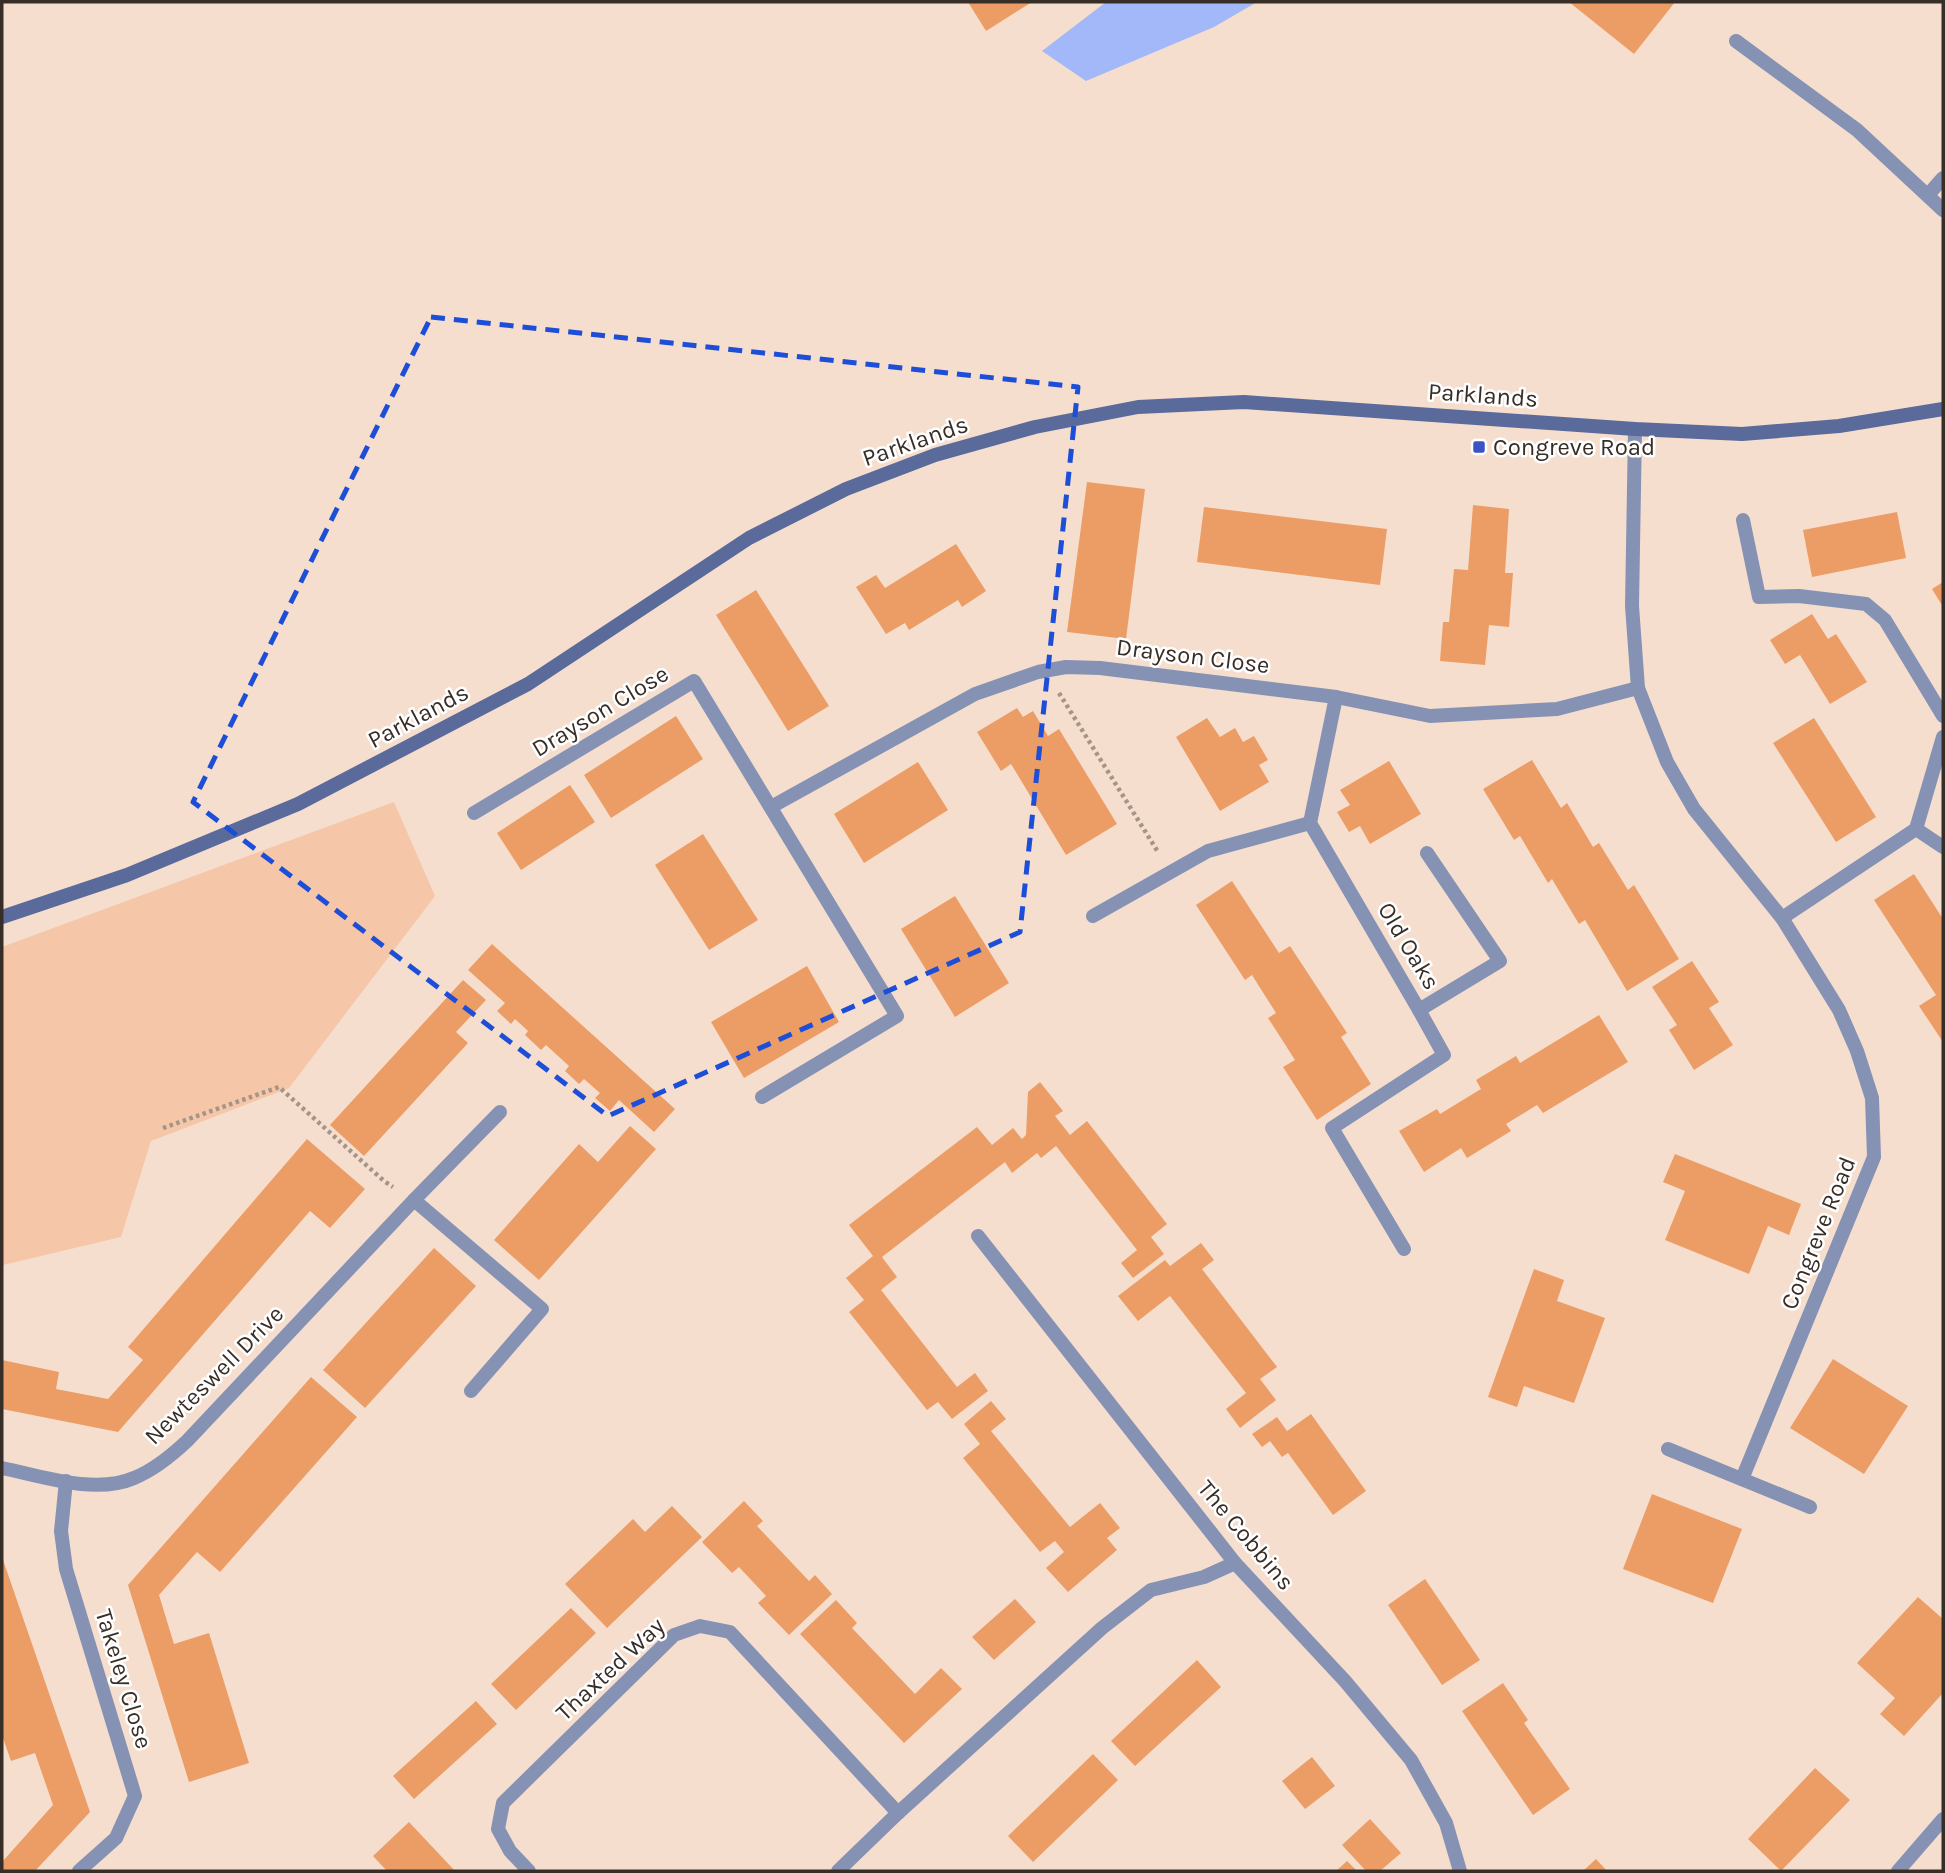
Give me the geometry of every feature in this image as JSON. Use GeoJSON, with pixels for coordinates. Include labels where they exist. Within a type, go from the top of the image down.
{"type":"FeatureCollection","features":[{"type":"Feature","properties":{"kind":"street"},"geometry":{"type":"LineString","coordinates":[[1736,41],[1857,131],[1943,210]]}},
{"type":"Feature","properties":{"kind":"street"},"geometry":{"type":"LineString","coordinates":[[1928,195],[1943,177]]}},
{"type":"Feature","properties":{"kind":"street","name":"Parklands"},"geometry":{"type":"LineString","coordinates":[[2,916],[127,875],[298,804],[528,684],[749,538],[846,488],[936,455],[1035,427],[1138,407],[1244,402],[1742,434],[1839,426],[1943,408]]}},
{"type":"Feature","properties":{"kind":"street","name":"Congreve Road"},"geometry":{"type":"LineString","coordinates":[[1635,429],[1632,606],[1638,688],[1667,762],[1694,809],[1782,918],[1839,1010],[1857,1051],[1872,1098],[1874,1157],[1742,1479]]}},
{"type":"Feature","properties":{"kind":"street"},"geometry":{"type":"LineString","coordinates":[[1742,520],[1759,597],[1799,596],[1866,604],[1885,620],[1943,716]]}},
{"type":"Feature","properties":{"kind":"street","name":"Drayson Close"},"geometry":{"type":"LineString","coordinates":[[771,807],[975,694],[1066,667],[1100,667],[1336,696],[1430,716],[1557,709],[1638,688]]}},
{"type":"Feature","properties":{"kind":"street","name":"Drayson Close"},"geometry":{"type":"LineString","coordinates":[[474,813],[694,681],[897,1016],[762,1097]]}},
{"type":"Feature","properties":{"kind":"street"},"geometry":{"type":"LineString","coordinates":[[1093,916],[1208,851],[1310,823],[1336,696]]}},
{"type":"Feature","properties":{"kind":"street"},"geometry":{"type":"LineString","coordinates":[[1782,918],[1916,829],[1943,737]]}},
{"type":"Feature","properties":{"kind":"street","name":"Old Oaks"},"geometry":{"type":"LineString","coordinates":[[1310,823],[1419,1010],[1500,961],[1427,853]]}},
{"type":"Feature","properties":{"kind":"street"},"geometry":{"type":"LineString","coordinates":[[1916,829],[1943,847]]}},
{"type":"Feature","properties":{"kind":"street"},"geometry":{"type":"LineString","coordinates":[[1404,1250],[1332,1128],[1444,1055],[1419,1010]]}},
{"type":"Feature","properties":{"kind":"street","name":"Newteswell Drive"},"geometry":{"type":"LineString","coordinates":[[2,1468],[96,1486],[133,1479],[163,1462],[187,1441],[500,1112]]}},
{"type":"Feature","properties":{"kind":"street"},"geometry":{"type":"LineString","coordinates":[[414,1200],[542,1309],[471,1391]]}},
{"type":"Feature","properties":{"kind":"street","name":"The Cobbins"},"geometry":{"type":"LineString","coordinates":[[978,1236],[1235,1563],[1345,1681],[1411,1760],[1447,1823],[1460,1871]]}},
{"type":"Feature","properties":{"kind":"street"},"geometry":{"type":"LineString","coordinates":[[1668,1449],[1810,1507]]}},
{"type":"Feature","properties":{"kind":"street","name":"Takeley Close"},"geometry":{"type":"LineString","coordinates":[[66,1481],[61,1531],[66,1569],[135,1796],[116,1838],[79,1871]]}},
{"type":"Feature","properties":{"kind":"street"},"geometry":{"type":"LineString","coordinates":[[838,1871],[1102,1628],[1152,1590],[1204,1577],[1235,1563]]}},
{"type":"Feature","properties":{"kind":"street","name":"Thaxted Way"},"geometry":{"type":"LineString","coordinates":[[529,1871],[510,1851],[498,1829],[503,1803],[674,1634],[700,1626],[730,1632],[898,1813]]}},
{"type":"Feature","properties":{"kind":"street"},"geometry":{"type":"LineString","coordinates":[[1898,1871],[1943,1819]]}},
{"type":"Feature","properties":{"kind":"path"},"geometry":{"type":"LineString","coordinates":[[1046,671],[1170,872]]}},
{"type":"Feature","properties":{"kind":"path"},"geometry":{"type":"LineString","coordinates":[[163,1128],[279,1087],[384,1181],[414,1200]]}},
{"type":"Feature","properties":{"kind":"highlighted area"},"geometry":{"type":"Polygon","coordinates":[[[431,317],[1078,387],[1020,932],[608,1116],[193,802],[431,317]]]}},
{"type":"Feature","properties":{"kind":"shaded area"},"geometry":{"type":"Polygon","coordinates":[[[394,802],[435,896],[289,1088],[151,1141],[121,1237],[3,1265],[2,947],[394,802]]]}},
{"type":"Feature","properties":{"kind":"water"},"geometry":{"type":"Polygon","coordinates":[[[1106,2],[1257,2],[1214,27],[1086,81],[1042,51],[1106,2]]]}},
{"type":"Feature","properties":{"kind":"building"},"geometry":{"type":"Polygon","coordinates":[[[968,2],[1032,2],[986,31],[968,2]]]}},
{"type":"Feature","properties":{"kind":"building"},"geometry":{"type":"Polygon","coordinates":[[[1569,2],[1675,2],[1634,54],[1569,2]]]}},
{"type":"Feature","properties":{"kind":"building"},"geometry":{"type":"Polygon","coordinates":[[[1087,482],[1145,489],[1126,639],[1067,632],[1087,482]]]}},
{"type":"Feature","properties":{"kind":"building"},"geometry":{"type":"Polygon","coordinates":[[[1473,505],[1509,509],[1505,573],[1513,573],[1509,627],[1489,625],[1485,665],[1440,661],[1443,622],[1449,622],[1454,569],[1468,570],[1473,505]]]}},
{"type":"Feature","properties":{"kind":"building"},"geometry":{"type":"Polygon","coordinates":[[[1204,507],[1387,529],[1380,585],[1197,562],[1204,507]]]}},
{"type":"Feature","properties":{"kind":"building"},"geometry":{"type":"Polygon","coordinates":[[[1897,512],[1906,558],[1812,577],[1803,530],[1897,512]]]}},
{"type":"Feature","properties":{"kind":"building"},"geometry":{"type":"Polygon","coordinates":[[[956,544],[986,591],[962,607],[958,600],[909,630],[905,623],[886,634],[856,587],[876,575],[885,588],[956,544]]]}},
{"type":"Feature","properties":{"kind":"building"},"geometry":{"type":"Polygon","coordinates":[[[1943,582],[1943,607],[1932,589],[1943,582]]]}},
{"type":"Feature","properties":{"kind":"building"},"geometry":{"type":"Polygon","coordinates":[[[756,590],[829,706],[788,731],[716,615],[756,590]]]}},
{"type":"Feature","properties":{"kind":"building"},"geometry":{"type":"Polygon","coordinates":[[[1812,614],[1828,639],[1836,634],[1867,682],[1830,704],[1800,655],[1785,664],[1770,640],[1812,614]]]}},
{"type":"Feature","properties":{"kind":"building"},"geometry":{"type":"Polygon","coordinates":[[[1017,708],[1023,717],[1033,711],[1048,736],[1059,729],[1117,824],[1066,855],[1011,764],[1001,771],[977,732],[1017,708]]]}},
{"type":"Feature","properties":{"kind":"building"},"geometry":{"type":"Polygon","coordinates":[[[676,716],[703,759],[611,818],[584,775],[676,716]]]}},
{"type":"Feature","properties":{"kind":"building"},"geometry":{"type":"Polygon","coordinates":[[[1207,718],[1220,737],[1235,728],[1243,742],[1254,736],[1268,760],[1259,765],[1269,782],[1220,811],[1176,737],[1207,718]]]}},
{"type":"Feature","properties":{"kind":"building"},"geometry":{"type":"Polygon","coordinates":[[[1814,718],[1876,817],[1836,842],[1773,743],[1814,718]]]}},
{"type":"Feature","properties":{"kind":"building"},"geometry":{"type":"Polygon","coordinates":[[[1532,760],[1561,808],[1567,803],[1593,847],[1599,843],[1628,890],[1634,885],[1679,959],[1627,991],[1585,920],[1579,924],[1552,879],[1548,883],[1520,836],[1514,840],[1483,789],[1532,760]]]}},
{"type":"Feature","properties":{"kind":"building"},"geometry":{"type":"Polygon","coordinates":[[[1389,761],[1421,814],[1370,844],[1360,826],[1349,832],[1337,812],[1350,805],[1340,790],[1389,761]]]}},
{"type":"Feature","properties":{"kind":"building"},"geometry":{"type":"Polygon","coordinates":[[[918,762],[948,810],[864,863],[834,814],[918,762]]]}},
{"type":"Feature","properties":{"kind":"building"},"geometry":{"type":"Polygon","coordinates":[[[570,785],[595,822],[521,870],[497,833],[570,785]]]}},
{"type":"Feature","properties":{"kind":"building"},"geometry":{"type":"Polygon","coordinates":[[[703,834],[758,920],[709,950],[655,865],[703,834]]]}},
{"type":"Feature","properties":{"kind":"building"},"geometry":{"type":"Polygon","coordinates":[[[1914,874],[1943,919],[1943,1042],[1919,1006],[1936,995],[1874,900],[1914,874]]]}},
{"type":"Feature","properties":{"kind":"building"},"geometry":{"type":"Polygon","coordinates":[[[1232,881],[1279,953],[1290,946],[1347,1033],[1341,1037],[1371,1084],[1317,1120],[1283,1067],[1295,1060],[1268,1018],[1276,1013],[1252,975],[1245,980],[1196,905],[1232,881]]]}},
{"type":"Feature","properties":{"kind":"building"},"geometry":{"type":"Polygon","coordinates":[[[955,896],[1009,983],[955,1017],[901,929],[955,896]]]}},
{"type":"Feature","properties":{"kind":"building"},"geometry":{"type":"Polygon","coordinates":[[[492,944],[675,1109],[654,1132],[619,1100],[610,1111],[595,1098],[600,1093],[584,1079],[579,1084],[565,1071],[569,1066],[546,1045],[541,1050],[525,1035],[528,1031],[515,1019],[511,1024],[497,1011],[505,1003],[468,970],[492,944]]]}},
{"type":"Feature","properties":{"kind":"building"},"geometry":{"type":"Polygon","coordinates":[[[1692,961],[1719,1002],[1709,1008],[1733,1045],[1694,1070],[1669,1030],[1677,1025],[1652,987],[1692,961]]]}},
{"type":"Feature","properties":{"kind":"building"},"geometry":{"type":"Polygon","coordinates":[[[807,966],[839,1022],[744,1078],[711,1022],[807,966]]]}},
{"type":"Feature","properties":{"kind":"building"},"geometry":{"type":"Polygon","coordinates":[[[463,980],[486,1000],[456,1032],[468,1043],[364,1156],[330,1125],[463,980]]]}},
{"type":"Feature","properties":{"kind":"building"},"geometry":{"type":"Polygon","coordinates":[[[1599,1015],[1628,1062],[1543,1113],[1537,1105],[1506,1124],[1511,1131],[1467,1158],[1461,1148],[1424,1172],[1399,1131],[1437,1109],[1440,1114],[1481,1089],[1476,1080],[1516,1056],[1520,1063],[1599,1015]]]}},
{"type":"Feature","properties":{"kind":"building"},"geometry":{"type":"Polygon","coordinates":[[[1040,1082],[1063,1111],[1055,1116],[1070,1135],[1087,1121],[1167,1224],[1151,1237],[1164,1254],[1133,1278],[1121,1263],[1137,1250],[1056,1146],[1041,1158],[1037,1153],[1012,1173],[1005,1162],[882,1257],[897,1277],[881,1290],[957,1387],[975,1373],[988,1391],[952,1419],[938,1402],[927,1410],[849,1312],[864,1300],[846,1278],[873,1256],[849,1225],[977,1127],[992,1145],[1013,1128],[1022,1139],[1026,1135],[1028,1092],[1040,1082]]]}},
{"type":"Feature","properties":{"kind":"building"},"geometry":{"type":"Polygon","coordinates":[[[630,1126],[656,1149],[539,1280],[494,1240],[579,1144],[598,1162],[630,1126]]]}},
{"type":"Feature","properties":{"kind":"building"},"geometry":{"type":"Polygon","coordinates":[[[307,1139],[365,1189],[330,1228],[310,1211],[118,1432],[2,1409],[2,1360],[59,1372],[56,1389],[108,1399],[143,1360],[128,1347],[307,1139]]]}},
{"type":"Feature","properties":{"kind":"building"},"geometry":{"type":"Polygon","coordinates":[[[1675,1154],[1801,1204],[1789,1235],[1768,1226],[1749,1274],[1665,1240],[1685,1191],[1663,1182],[1675,1154]]]}},
{"type":"Feature","properties":{"kind":"building"},"geometry":{"type":"Polygon","coordinates":[[[1201,1243],[1214,1260],[1202,1269],[1277,1367],[1260,1379],[1276,1400],[1240,1428],[1226,1409],[1246,1393],[1170,1296],[1138,1321],[1118,1296],[1165,1260],[1170,1266],[1201,1243]]]}},
{"type":"Feature","properties":{"kind":"building"},"geometry":{"type":"Polygon","coordinates":[[[434,1248],[476,1286],[365,1408],[323,1370],[434,1248]]]}},
{"type":"Feature","properties":{"kind":"building"},"geometry":{"type":"Polygon","coordinates":[[[1534,1269],[1564,1280],[1557,1301],[1605,1318],[1574,1403],[1524,1386],[1517,1407],[1488,1397],[1534,1269]]]}},
{"type":"Feature","properties":{"kind":"building"},"geometry":{"type":"Polygon","coordinates":[[[1833,1359],[1908,1406],[1864,1474],[1790,1428],[1833,1359]]]}},
{"type":"Feature","properties":{"kind":"building"},"geometry":{"type":"Polygon","coordinates":[[[311,1377],[357,1417],[220,1572],[197,1552],[159,1595],[174,1644],[209,1633],[249,1763],[189,1782],[128,1585],[311,1377]]]}},
{"type":"Feature","properties":{"kind":"building"},"geometry":{"type":"Polygon","coordinates":[[[991,1401],[1006,1419],[991,1431],[1070,1527],[1100,1503],[1120,1528],[1107,1538],[1117,1550],[1068,1592],[1046,1568],[1064,1552],[1055,1541],[1040,1552],[963,1458],[980,1444],[964,1424],[991,1401]]]}},
{"type":"Feature","properties":{"kind":"building"},"geometry":{"type":"Polygon","coordinates":[[[1311,1414],[1366,1491],[1333,1515],[1288,1453],[1282,1457],[1270,1441],[1262,1447],[1252,1434],[1277,1417],[1287,1431],[1311,1414]]]}},
{"type":"Feature","properties":{"kind":"building"},"geometry":{"type":"Polygon","coordinates":[[[1652,1494],[1742,1529],[1713,1603],[1623,1569],[1652,1494]]]}},
{"type":"Feature","properties":{"kind":"building"},"geometry":{"type":"Polygon","coordinates":[[[744,1501],[763,1521],[757,1526],[809,1581],[815,1575],[832,1594],[789,1635],[758,1603],[766,1596],[739,1567],[732,1573],[702,1542],[744,1501]]]}},
{"type":"Feature","properties":{"kind":"building"},"geometry":{"type":"Polygon","coordinates":[[[672,1506],[702,1537],[607,1628],[565,1584],[633,1519],[645,1532],[672,1506]]]}},
{"type":"Feature","properties":{"kind":"building"},"geometry":{"type":"Polygon","coordinates":[[[2,1557],[90,1812],[35,1871],[2,1871],[2,1862],[53,1805],[35,1753],[11,1761],[2,1735],[2,1557]]]}},
{"type":"Feature","properties":{"kind":"building"},"geometry":{"type":"Polygon","coordinates":[[[1425,1579],[1480,1660],[1442,1685],[1388,1605],[1425,1579]]]}},
{"type":"Feature","properties":{"kind":"building"},"geometry":{"type":"Polygon","coordinates":[[[1918,1597],[1943,1619],[1943,1693],[1904,1736],[1880,1714],[1895,1698],[1857,1663],[1918,1597]]]}},
{"type":"Feature","properties":{"kind":"building"},"geometry":{"type":"Polygon","coordinates":[[[1015,1599],[1036,1622],[994,1660],[972,1637],[1015,1599]]]}},
{"type":"Feature","properties":{"kind":"building"},"geometry":{"type":"Polygon","coordinates":[[[836,1600],[857,1623],[852,1628],[915,1694],[941,1668],[962,1689],[904,1743],[800,1634],[836,1600]]]}},
{"type":"Feature","properties":{"kind":"building"},"geometry":{"type":"Polygon","coordinates":[[[571,1608],[596,1633],[516,1710],[491,1684],[571,1608]]]}},
{"type":"Feature","properties":{"kind":"building"},"geometry":{"type":"Polygon","coordinates":[[[1197,1660],[1221,1687],[1135,1766],[1111,1741],[1197,1660]]]}},
{"type":"Feature","properties":{"kind":"building"},"geometry":{"type":"Polygon","coordinates":[[[1503,1683],[1528,1720],[1524,1723],[1570,1789],[1533,1815],[1462,1711],[1503,1683]]]}},
{"type":"Feature","properties":{"kind":"building"},"geometry":{"type":"Polygon","coordinates":[[[476,1701],[497,1724],[414,1799],[393,1776],[476,1701]]]}},
{"type":"Feature","properties":{"kind":"building"},"geometry":{"type":"Polygon","coordinates":[[[1093,1754],[1118,1780],[1033,1862],[1008,1836],[1093,1754]]]}},
{"type":"Feature","properties":{"kind":"building"},"geometry":{"type":"Polygon","coordinates":[[[1312,1757],[1335,1786],[1305,1809],[1282,1781],[1312,1757]]]}},
{"type":"Feature","properties":{"kind":"building"},"geometry":{"type":"Polygon","coordinates":[[[1815,1768],[1850,1800],[1781,1871],[1748,1839],[1815,1768]]]}},
{"type":"Feature","properties":{"kind":"building"},"geometry":{"type":"Polygon","coordinates":[[[1370,1819],[1401,1853],[1380,1871],[1366,1871],[1342,1845],[1370,1819]]]}},
{"type":"Feature","properties":{"kind":"building"},"geometry":{"type":"Polygon","coordinates":[[[409,1822],[455,1871],[387,1871],[373,1856],[409,1822]]]}},
{"type":"Feature","properties":{"kind":"building"},"geometry":{"type":"Polygon","coordinates":[[[1596,1859],[1607,1871],[1583,1871],[1596,1859]]]}},
{"type":"Feature","properties":{"kind":"building"},"geometry":{"type":"Polygon","coordinates":[[[1347,1861],[1357,1871],[1336,1871],[1347,1861]]]}},
{"type":"Feature","properties":{"kind":"place","name":"Congreve Road"},"geometry":{"type":"Point","coordinates":[1479,447]}}]}
